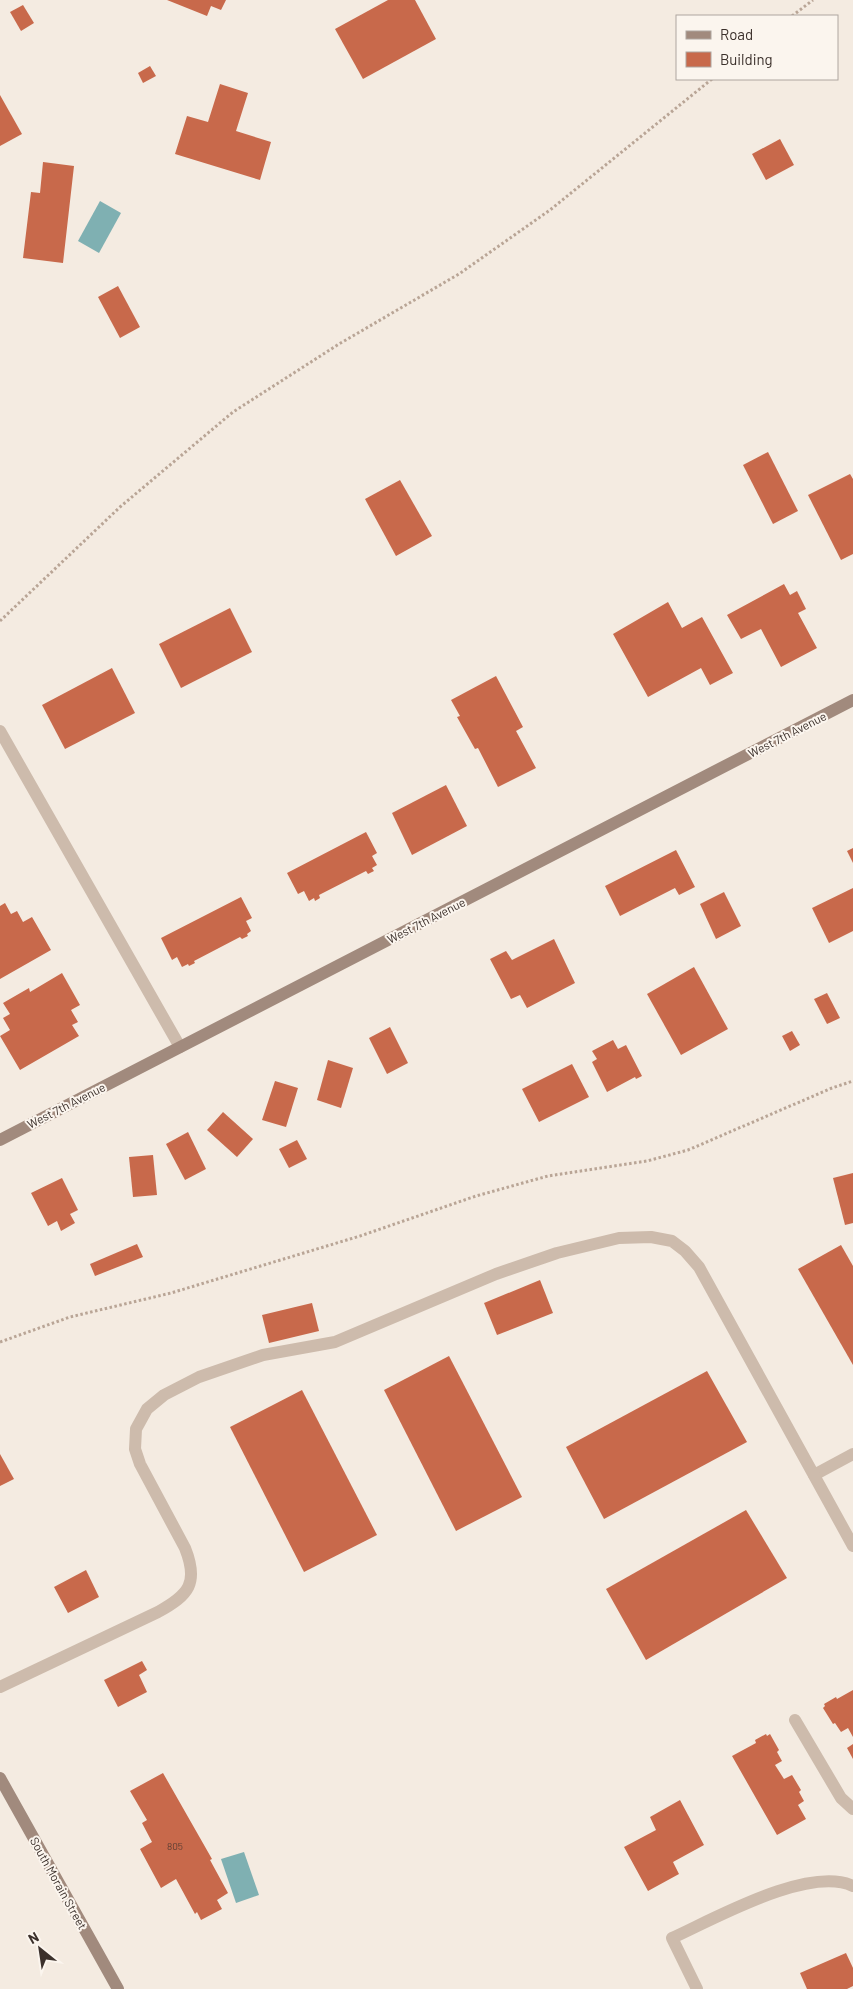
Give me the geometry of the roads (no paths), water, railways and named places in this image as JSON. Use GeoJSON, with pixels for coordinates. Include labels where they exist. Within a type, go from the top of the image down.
{"type":"FeatureCollection","features":[{"type":"Feature","properties":{"kind":"street","name":"West 7th Avenue"},"geometry":{"type":"LineString","coordinates":[[0,1140],[853,700]]}},
{"type":"Feature","properties":{"kind":"street","name":"South Morain Street"},"geometry":{"type":"LineString","coordinates":[[0,1778],[118,1989]]}},
{"type":"Feature","properties":{"kind":"lane"},"geometry":{"type":"LineString","coordinates":[[0,731],[180,1047]]}},
{"type":"Feature","properties":{"kind":"lane"},"geometry":{"type":"LineString","coordinates":[[0,1687],[158,1612],[175,1602],[187,1591],[191,1577],[190,1560],[140,1464],[135,1449],[136,1429],[147,1409],[164,1395],[199,1377],[262,1355],[343,1339],[496,1274],[557,1253],[619,1238],[652,1237],[672,1241],[685,1250],[699,1267],[853,1546]]}},
{"type":"Feature","properties":{"kind":"lane"},"geometry":{"type":"LineString","coordinates":[[814,1475],[853,1454]]}},
{"type":"Feature","properties":{"kind":"lane"},"geometry":{"type":"LineString","coordinates":[[796,1720],[841,1798],[853,1809]]}},
{"type":"Feature","properties":{"kind":"lane"},"geometry":{"type":"LineString","coordinates":[[697,1989],[672,1938],[764,1896],[803,1884],[838,1881],[853,1885]]}},
{"type":"Feature","properties":{"kind":"water"},"geometry":{"type":"Polygon","coordinates":[[[100,201],[121,213],[99,253],[78,241],[100,201]]]}},
{"type":"Feature","properties":{"kind":"water"},"geometry":{"type":"Polygon","coordinates":[[[244,1852],[259,1895],[236,1903],[221,1859],[244,1852]]]}}]}
